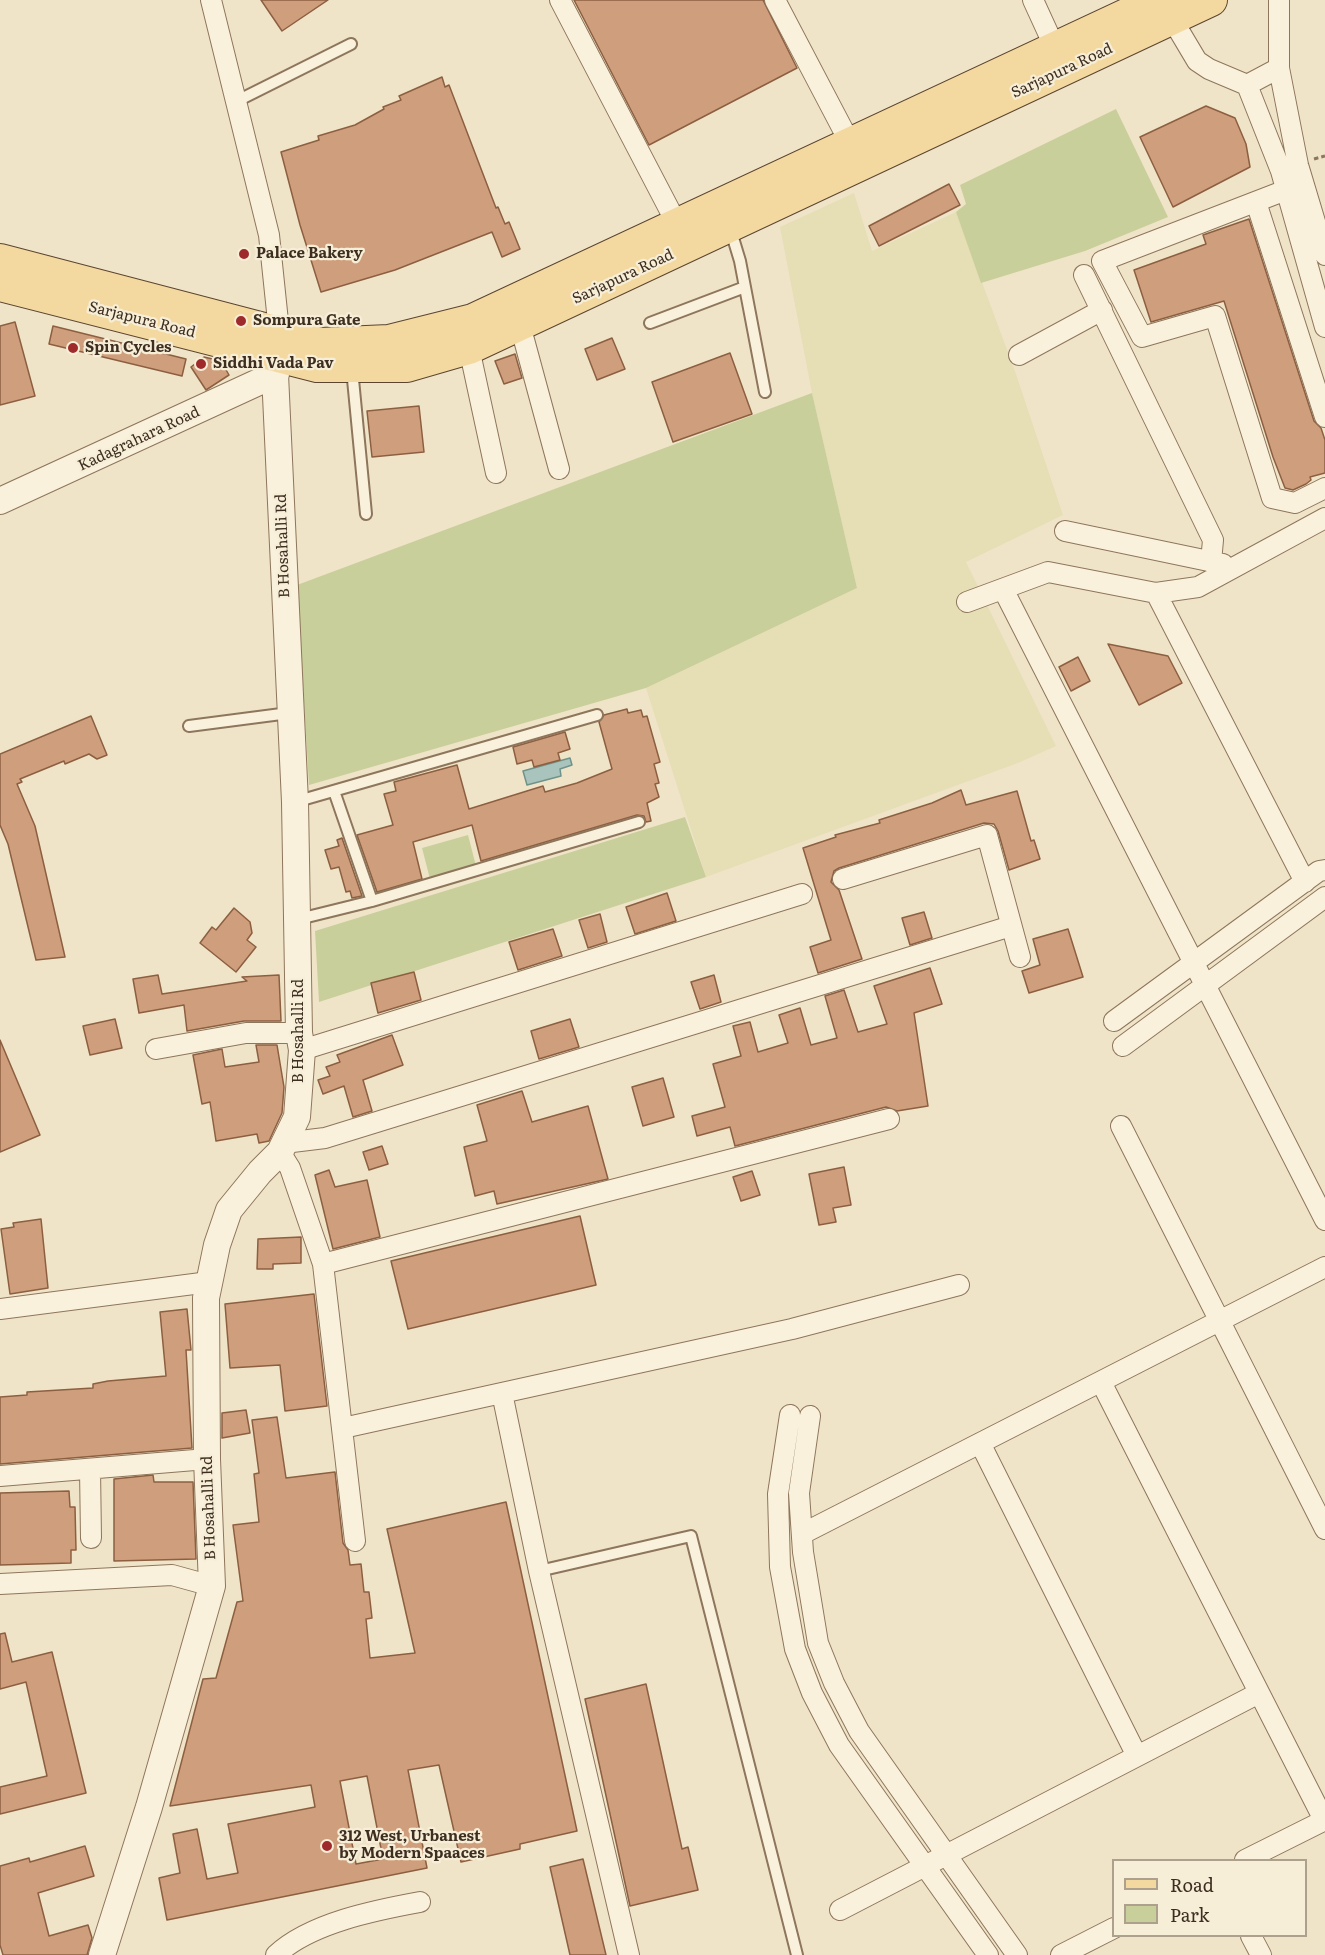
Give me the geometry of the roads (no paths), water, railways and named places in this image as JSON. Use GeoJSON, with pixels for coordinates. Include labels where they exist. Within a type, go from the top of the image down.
{"type":"FeatureCollection","features":[{"type":"Feature","properties":{"kind":"main road","name":"Sarjapura Road"},"geometry":{"type":"LineString","coordinates":[[0,285],[276,353],[321,344],[389,341],[462,322],[678,226],[850,142],[1055,48],[1165,10],[1211,0]]}},
{"type":"Feature","properties":{"kind":"main road","name":"Sarjapura Road"},"geometry":{"type":"LineString","coordinates":[[0,260],[317,366],[407,366],[469,348],[730,228],[1165,10]]}},
{"type":"Feature","properties":{"kind":"street"},"geometry":{"type":"LineString","coordinates":[[211,0],[269,235],[276,353]]}},
{"type":"Feature","properties":{"kind":"street"},"geometry":{"type":"LineString","coordinates":[[560,0],[678,226]]}},
{"type":"Feature","properties":{"kind":"street"},"geometry":{"type":"LineString","coordinates":[[776,0],[850,142]]}},
{"type":"Feature","properties":{"kind":"street"},"geometry":{"type":"LineString","coordinates":[[1033,0],[1055,48]]}},
{"type":"Feature","properties":{"kind":"street"},"geometry":{"type":"LineString","coordinates":[[1279,0],[1279,68],[1290,181],[1325,327]]}},
{"type":"Feature","properties":{"kind":"street"},"geometry":{"type":"LineString","coordinates":[[1165,10],[1197,61],[1209,69],[1247,85],[1325,255]]}},
{"type":"Feature","properties":{"kind":"street"},"geometry":{"type":"LineString","coordinates":[[1247,85],[1279,68]]}},
{"type":"Feature","properties":{"kind":"street"},"geometry":{"type":"LineString","coordinates":[[1290,181],[1256,202],[1102,261],[1142,337],[1215,316],[1272,498],[1295,503],[1325,488]]}},
{"type":"Feature","properties":{"kind":"street"},"geometry":{"type":"LineString","coordinates":[[1256,202],[1325,417]]}},
{"type":"Feature","properties":{"kind":"street"},"geometry":{"type":"LineString","coordinates":[[1084,275],[1213,540],[1211,562]]}},
{"type":"Feature","properties":{"kind":"street"},"geometry":{"type":"LineString","coordinates":[[1020,355],[1101,310]]}},
{"type":"Feature","properties":{"kind":"street"},"geometry":{"type":"LineString","coordinates":[[520,325],[559,469]]}},
{"type":"Feature","properties":{"kind":"street"},"geometry":{"type":"LineString","coordinates":[[469,348],[496,473]]}},
{"type":"Feature","properties":{"kind":"street","name":"Kadagrahara Road"},"geometry":{"type":"LineString","coordinates":[[0,501],[276,353]]}},
{"type":"Feature","properties":{"kind":"street","name":"B Hosahalli Rd"},"geometry":{"type":"LineString","coordinates":[[102,1955],[149,1807],[212,1586],[207,1459],[206,1298],[217,1245],[229,1210],[282,1148],[297,1117],[300,1041],[295,802],[289,713],[276,353]]}},
{"type":"Feature","properties":{"kind":"street"},"geometry":{"type":"LineString","coordinates":[[966,602],[1048,572],[1156,593],[1198,587],[1325,518]]}},
{"type":"Feature","properties":{"kind":"street"},"geometry":{"type":"LineString","coordinates":[[1065,531],[1233,566]]}},
{"type":"Feature","properties":{"kind":"street"},"geometry":{"type":"LineString","coordinates":[[1003,589],[1325,1221]]}},
{"type":"Feature","properties":{"kind":"street"},"geometry":{"type":"LineString","coordinates":[[1156,593],[1305,882]]}},
{"type":"Feature","properties":{"kind":"street"},"geometry":{"type":"LineString","coordinates":[[843,879],[987,835],[1020,957]]}},
{"type":"Feature","properties":{"kind":"street"},"geometry":{"type":"LineString","coordinates":[[1114,1021],[1305,882],[1325,870]]}},
{"type":"Feature","properties":{"kind":"street"},"geometry":{"type":"LineString","coordinates":[[156,1049],[246,1033],[300,1041],[802,894]]}},
{"type":"Feature","properties":{"kind":"street"},"geometry":{"type":"LineString","coordinates":[[1123,1046],[1325,897]]}},
{"type":"Feature","properties":{"kind":"street"},"geometry":{"type":"LineString","coordinates":[[355,1541],[322,1264],[282,1148],[325,1138],[1011,926]]}},
{"type":"Feature","properties":{"kind":"street"},"geometry":{"type":"LineString","coordinates":[[322,1264],[889,1119]]}},
{"type":"Feature","properties":{"kind":"street"},"geometry":{"type":"LineString","coordinates":[[1121,1126],[1325,1529]]}},
{"type":"Feature","properties":{"kind":"street"},"geometry":{"type":"LineString","coordinates":[[802,1534],[1325,1267]]}},
{"type":"Feature","properties":{"kind":"street"},"geometry":{"type":"LineString","coordinates":[[0,1309],[209,1282]]}},
{"type":"Feature","properties":{"kind":"street"},"geometry":{"type":"LineString","coordinates":[[343,1428],[792,1329],[959,1286]]}},
{"type":"Feature","properties":{"kind":"street"},"geometry":{"type":"LineString","coordinates":[[1101,1382],[1324,1820],[1247,1859]]}},
{"type":"Feature","properties":{"kind":"street"},"geometry":{"type":"LineString","coordinates":[[502,1393],[539,1571],[629,1955]]}},
{"type":"Feature","properties":{"kind":"street"},"geometry":{"type":"LineString","coordinates":[[790,1415],[778,1494],[780,1567],[795,1649],[812,1693],[839,1745],[988,1955]]}},
{"type":"Feature","properties":{"kind":"street"},"geometry":{"type":"LineString","coordinates":[[810,1416],[799,1493],[802,1534],[818,1643],[834,1683],[859,1731],[1017,1955]]}},
{"type":"Feature","properties":{"kind":"street"},"geometry":{"type":"LineString","coordinates":[[980,1443],[1137,1756]]}},
{"type":"Feature","properties":{"kind":"street"},"geometry":{"type":"LineString","coordinates":[[0,1476],[207,1459]]}},
{"type":"Feature","properties":{"kind":"street"},"geometry":{"type":"LineString","coordinates":[[90,1468],[92,1538]]}},
{"type":"Feature","properties":{"kind":"street"},"geometry":{"type":"LineString","coordinates":[[0,1584],[172,1575],[212,1586]]}},
{"type":"Feature","properties":{"kind":"street"},"geometry":{"type":"LineString","coordinates":[[840,1910],[1259,1693]]}},
{"type":"Feature","properties":{"kind":"street"},"geometry":{"type":"LineString","coordinates":[[276,1955],[309,1932],[383,1909],[420,1902]]}},
{"type":"Feature","properties":{"kind":"street"},"geometry":{"type":"LineString","coordinates":[[1061,1955],[1112,1929]]}},
{"type":"Feature","properties":{"kind":"street"},"geometry":{"type":"LineString","coordinates":[[1252,1937],[1261,1955]]}},
{"type":"Feature","properties":{"kind":"lane"},"geometry":{"type":"LineString","coordinates":[[237,101],[351,45]]}},
{"type":"Feature","properties":{"kind":"lane"},"geometry":{"type":"LineString","coordinates":[[730,228],[745,287],[765,392]]}},
{"type":"Feature","properties":{"kind":"lane"},"geometry":{"type":"LineString","coordinates":[[650,323],[745,287]]}},
{"type":"Feature","properties":{"kind":"lane"},"geometry":{"type":"LineString","coordinates":[[352,366],[366,514]]}},
{"type":"Feature","properties":{"kind":"lane"},"geometry":{"type":"LineString","coordinates":[[189,726],[289,713]]}},
{"type":"Feature","properties":{"kind":"lane"},"geometry":{"type":"LineString","coordinates":[[295,802],[597,715]]}},
{"type":"Feature","properties":{"kind":"lane"},"geometry":{"type":"LineString","coordinates":[[334,791],[372,901]]}},
{"type":"Feature","properties":{"kind":"lane"},"geometry":{"type":"LineString","coordinates":[[298,919],[372,901],[639,822]]}},
{"type":"Feature","properties":{"kind":"lane"},"geometry":{"type":"LineString","coordinates":[[539,1571],[691,1536],[797,1955]]}},
{"type":"Feature","properties":{"kind":"water"},"geometry":{"type":"Polygon","coordinates":[[[570,758],[572,765],[560,769],[561,776],[527,785],[523,771],[570,758]]]}},
{"type":"Feature","properties":{"kind":"place","name":"Palace Bakery"},"geometry":{"type":"Point","coordinates":[244,254]}},
{"type":"Feature","properties":{"kind":"place","name":"Sompura Gate"},"geometry":{"type":"Point","coordinates":[241,321]}},
{"type":"Feature","properties":{"kind":"place","name":"Spin Cycles"},"geometry":{"type":"Point","coordinates":[73,348]}},
{"type":"Feature","properties":{"kind":"place","name":"Siddhi Vada Pav"},"geometry":{"type":"Point","coordinates":[201,364]}},
{"type":"Feature","properties":{"kind":"place","name":"312 West, Urbanest by Modern Spaaces"},"geometry":{"type":"Point","coordinates":[327,1846]}}]}
